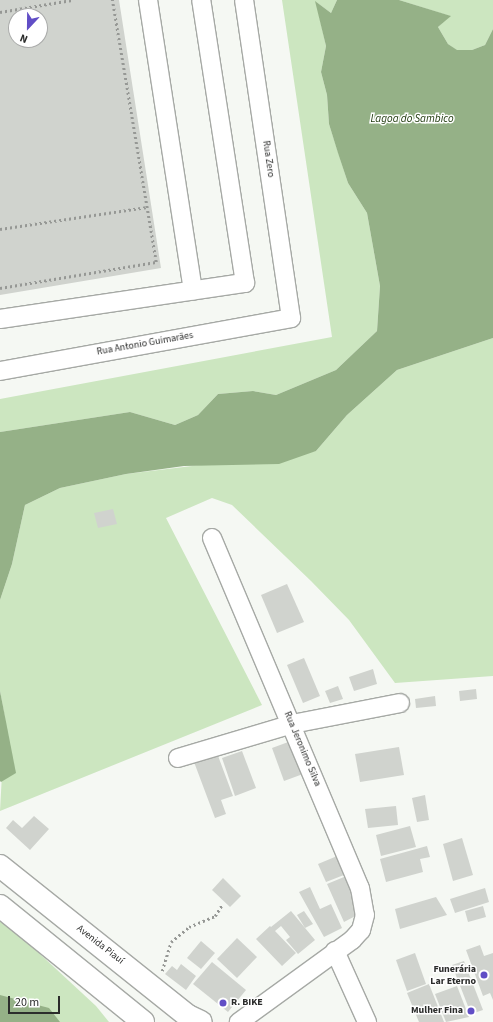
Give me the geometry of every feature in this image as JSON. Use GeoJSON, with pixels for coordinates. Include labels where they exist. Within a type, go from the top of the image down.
{"type":"FeatureCollection","features":[{"type":"Feature","properties":{"kind":"main road","name":"Avenida Piauí"},"geometry":{"type":"LineString","coordinates":[[0,866],[195,1020]]}},
{"type":"Feature","properties":{"kind":"main road"},"geometry":{"type":"LineString","coordinates":[[0,906],[142,1022]]}},
{"type":"Feature","properties":{"kind":"main road"},"geometry":{"type":"LineString","coordinates":[[89,979],[128,1022]]}},
{"type":"Feature","properties":{"kind":"street"},"geometry":{"type":"LineString","coordinates":[[148,0],[193,291]]}},
{"type":"Feature","properties":{"kind":"street"},"geometry":{"type":"LineString","coordinates":[[0,320],[245,283],[201,0]]}},
{"type":"Feature","properties":{"kind":"street","name":"Rua Zero"},"geometry":{"type":"LineString","coordinates":[[244,0],[291,318]]}},
{"type":"Feature","properties":{"kind":"street","name":"Rua Antonio Guimarães"},"geometry":{"type":"LineString","coordinates":[[0,371],[291,318]]}},
{"type":"Feature","properties":{"kind":"street","name":"Rua Jeronimo Silva"},"geometry":{"type":"LineString","coordinates":[[212,538],[292,724],[360,888],[366,915],[361,930],[239,1022]]}},
{"type":"Feature","properties":{"kind":"street"},"geometry":{"type":"LineString","coordinates":[[178,758],[292,724],[400,703]]}},
{"type":"Feature","properties":{"kind":"street"},"geometry":{"type":"LineString","coordinates":[[335,951],[367,1022]]}},
{"type":"Feature","properties":{"kind":"path"},"geometry":{"type":"LineString","coordinates":[[0,12],[72,0]]}},
{"type":"Feature","properties":{"kind":"path"},"geometry":{"type":"LineString","coordinates":[[0,288],[156,262],[112,0]]}},
{"type":"Feature","properties":{"kind":"path"},"geometry":{"type":"LineString","coordinates":[[0,229],[147,207]]}},
{"type":"Feature","properties":{"kind":"path"},"geometry":{"type":"LineString","coordinates":[[155,988],[170,942],[189,927],[215,916],[222,905]]}},
{"type":"Feature","properties":{"kind":"shaded area"},"geometry":{"type":"Polygon","coordinates":[[[282,0],[337,0],[331,13],[316,2],[326,46],[321,72],[327,95],[329,124],[348,183],[367,213],[380,286],[377,331],[336,370],[276,395],[253,391],[218,394],[198,415],[175,425],[130,412],[0,432],[0,399],[332,337],[282,0]]]}},
{"type":"Feature","properties":{"kind":"shaded area"},"geometry":{"type":"Polygon","coordinates":[[[399,0],[493,0],[493,29],[485,45],[472,50],[456,50],[448,44],[438,27],[450,16],[399,0]]]}},
{"type":"Feature","properties":{"kind":"shaded area"},"geometry":{"type":"Polygon","coordinates":[[[493,338],[493,676],[395,683],[349,620],[311,581],[232,505],[212,498],[166,518],[262,705],[0,811],[5,718],[0,691],[0,600],[12,564],[25,505],[60,488],[126,474],[316,451],[347,415],[397,370],[493,338]]]}},
{"type":"Feature","properties":{"kind":"shaded area"},"geometry":{"type":"Polygon","coordinates":[[[0,917],[96,1006],[109,1022],[0,1022],[0,917]]]}},
{"type":"Feature","properties":{"kind":"water","name":"Lagoa do Sambico"},"geometry":{"type":"Polygon","coordinates":[[[337,0],[399,0],[451,16],[438,27],[448,44],[457,50],[472,50],[485,45],[493,29],[493,338],[397,370],[347,415],[316,451],[279,464],[184,466],[126,474],[60,488],[25,505],[12,564],[0,600],[0,432],[130,412],[175,425],[198,415],[218,394],[253,391],[276,395],[336,370],[377,331],[380,286],[367,213],[348,183],[338,153],[329,124],[327,95],[321,72],[326,46],[315,1],[331,13],[337,0]]]}},
{"type":"Feature","properties":{"kind":"water"},"geometry":{"type":"Polygon","coordinates":[[[0,691],[16,773],[1,782],[0,781],[0,691]]]}},
{"type":"Feature","properties":{"kind":"water"},"geometry":{"type":"Polygon","coordinates":[[[0,995],[49,1008],[60,1022],[0,1022],[0,995]]]}},
{"type":"Feature","properties":{"kind":"building"},"geometry":{"type":"Polygon","coordinates":[[[0,0],[119,0],[161,268],[0,295],[0,0]]]}},
{"type":"Feature","properties":{"kind":"building"},"geometry":{"type":"Polygon","coordinates":[[[113,509],[117,524],[98,528],[94,513],[113,509]]]}},
{"type":"Feature","properties":{"kind":"building"},"geometry":{"type":"Polygon","coordinates":[[[287,584],[304,622],[277,633],[261,595],[287,584]]]}},
{"type":"Feature","properties":{"kind":"building"},"geometry":{"type":"Polygon","coordinates":[[[304,658],[320,696],[303,703],[287,665],[304,658]]]}},
{"type":"Feature","properties":{"kind":"building"},"geometry":{"type":"Polygon","coordinates":[[[373,669],[377,684],[354,691],[349,677],[373,669]]]}},
{"type":"Feature","properties":{"kind":"building"},"geometry":{"type":"Polygon","coordinates":[[[338,686],[343,699],[330,703],[325,691],[338,686]]]}},
{"type":"Feature","properties":{"kind":"building"},"geometry":{"type":"Polygon","coordinates":[[[476,689],[477,699],[460,701],[459,691],[476,689]]]}},
{"type":"Feature","properties":{"kind":"building"},"geometry":{"type":"Polygon","coordinates":[[[435,696],[436,706],[416,708],[415,699],[435,696]]]}},
{"type":"Feature","properties":{"kind":"building"},"geometry":{"type":"Polygon","coordinates":[[[291,741],[303,774],[284,781],[272,748],[291,741]]]}},
{"type":"Feature","properties":{"kind":"building"},"geometry":{"type":"Polygon","coordinates":[[[399,747],[404,775],[360,782],[355,754],[399,747]]]}},
{"type":"Feature","properties":{"kind":"building"},"geometry":{"type":"Polygon","coordinates":[[[242,751],[256,788],[235,796],[222,758],[242,751]]]}},
{"type":"Feature","properties":{"kind":"building"},"geometry":{"type":"Polygon","coordinates":[[[217,753],[233,796],[221,800],[226,814],[215,818],[194,762],[217,753]]]}},
{"type":"Feature","properties":{"kind":"building"},"geometry":{"type":"Polygon","coordinates":[[[425,795],[429,820],[417,822],[412,798],[425,795]]]}},
{"type":"Feature","properties":{"kind":"building"},"geometry":{"type":"Polygon","coordinates":[[[396,806],[398,825],[368,828],[365,809],[396,806]]]}},
{"type":"Feature","properties":{"kind":"building"},"geometry":{"type":"Polygon","coordinates":[[[34,816],[49,829],[30,850],[6,828],[13,820],[22,828],[34,816]]]}},
{"type":"Feature","properties":{"kind":"building"},"geometry":{"type":"Polygon","coordinates":[[[410,826],[416,847],[381,856],[376,835],[410,826]]]}},
{"type":"Feature","properties":{"kind":"building"},"geometry":{"type":"Polygon","coordinates":[[[462,838],[473,875],[453,881],[443,844],[462,838]]]}},
{"type":"Feature","properties":{"kind":"building"},"geometry":{"type":"Polygon","coordinates":[[[427,846],[430,857],[420,859],[423,872],[386,882],[380,859],[427,846]]]}},
{"type":"Feature","properties":{"kind":"building"},"geometry":{"type":"Polygon","coordinates":[[[342,854],[349,873],[326,882],[318,864],[342,854]]]}},
{"type":"Feature","properties":{"kind":"building"},"geometry":{"type":"Polygon","coordinates":[[[344,877],[347,882],[352,880],[363,912],[344,922],[327,884],[344,877]]]}},
{"type":"Feature","properties":{"kind":"building"},"geometry":{"type":"Polygon","coordinates":[[[223,878],[241,896],[230,907],[212,890],[223,878]]]}},
{"type":"Feature","properties":{"kind":"building"},"geometry":{"type":"Polygon","coordinates":[[[310,887],[320,909],[331,904],[342,928],[324,937],[299,892],[310,887]]]}},
{"type":"Feature","properties":{"kind":"building"},"geometry":{"type":"Polygon","coordinates":[[[485,888],[489,902],[455,913],[450,899],[485,888]]]}},
{"type":"Feature","properties":{"kind":"building"},"geometry":{"type":"Polygon","coordinates":[[[436,897],[447,915],[400,929],[395,909],[436,897]]]}},
{"type":"Feature","properties":{"kind":"building"},"geometry":{"type":"Polygon","coordinates":[[[483,906],[486,917],[468,922],[465,911],[483,906]]]}},
{"type":"Feature","properties":{"kind":"building"},"geometry":{"type":"Polygon","coordinates":[[[291,911],[315,940],[298,954],[286,940],[290,937],[281,926],[275,931],[296,953],[282,966],[256,939],[270,926],[271,927],[291,911]]]}},
{"type":"Feature","properties":{"kind":"building"},"geometry":{"type":"Polygon","coordinates":[[[304,911],[313,924],[305,928],[297,915],[304,911]]]}},
{"type":"Feature","properties":{"kind":"building"},"geometry":{"type":"Polygon","coordinates":[[[237,938],[257,957],[237,978],[217,959],[237,938]]]}},
{"type":"Feature","properties":{"kind":"building"},"geometry":{"type":"Polygon","coordinates":[[[201,941],[215,953],[201,969],[187,958],[201,941]]]}},
{"type":"Feature","properties":{"kind":"building","name":"Funerária Lar Eterno"},"geometry":{"type":"Polygon","coordinates":[[[480,945],[484,956],[493,953],[493,1000],[490,993],[483,996],[466,950],[480,945]]]}},
{"type":"Feature","properties":{"kind":"building"},"geometry":{"type":"Polygon","coordinates":[[[415,953],[426,984],[407,991],[396,960],[415,953]]]}},
{"type":"Feature","properties":{"kind":"building"},"geometry":{"type":"Polygon","coordinates":[[[464,961],[483,1010],[471,1014],[452,965],[464,961]]]}},
{"type":"Feature","properties":{"kind":"building"},"geometry":{"type":"Polygon","coordinates":[[[212,962],[246,990],[228,1012],[193,984],[212,962]]]}},
{"type":"Feature","properties":{"kind":"building"},"geometry":{"type":"Polygon","coordinates":[[[181,964],[196,976],[186,990],[165,974],[172,966],[177,970],[181,964]]]}},
{"type":"Feature","properties":{"kind":"building"},"geometry":{"type":"Polygon","coordinates":[[[429,984],[444,1022],[419,1022],[407,993],[429,984]]]}},
{"type":"Feature","properties":{"kind":"building"},"geometry":{"type":"Polygon","coordinates":[[[457,986],[469,1017],[446,1022],[435,994],[457,986]]]}},
{"type":"Feature","properties":{"kind":"place","name":"Funerária Lar Eterno"},"geometry":{"type":"Point","coordinates":[484,975]}},
{"type":"Feature","properties":{"kind":"place","name":"R. BIKE"},"geometry":{"type":"Point","coordinates":[223,1003]}},
{"type":"Feature","properties":{"kind":"place","name":"Mulher Fina"},"geometry":{"type":"Point","coordinates":[471,1011]}}]}
